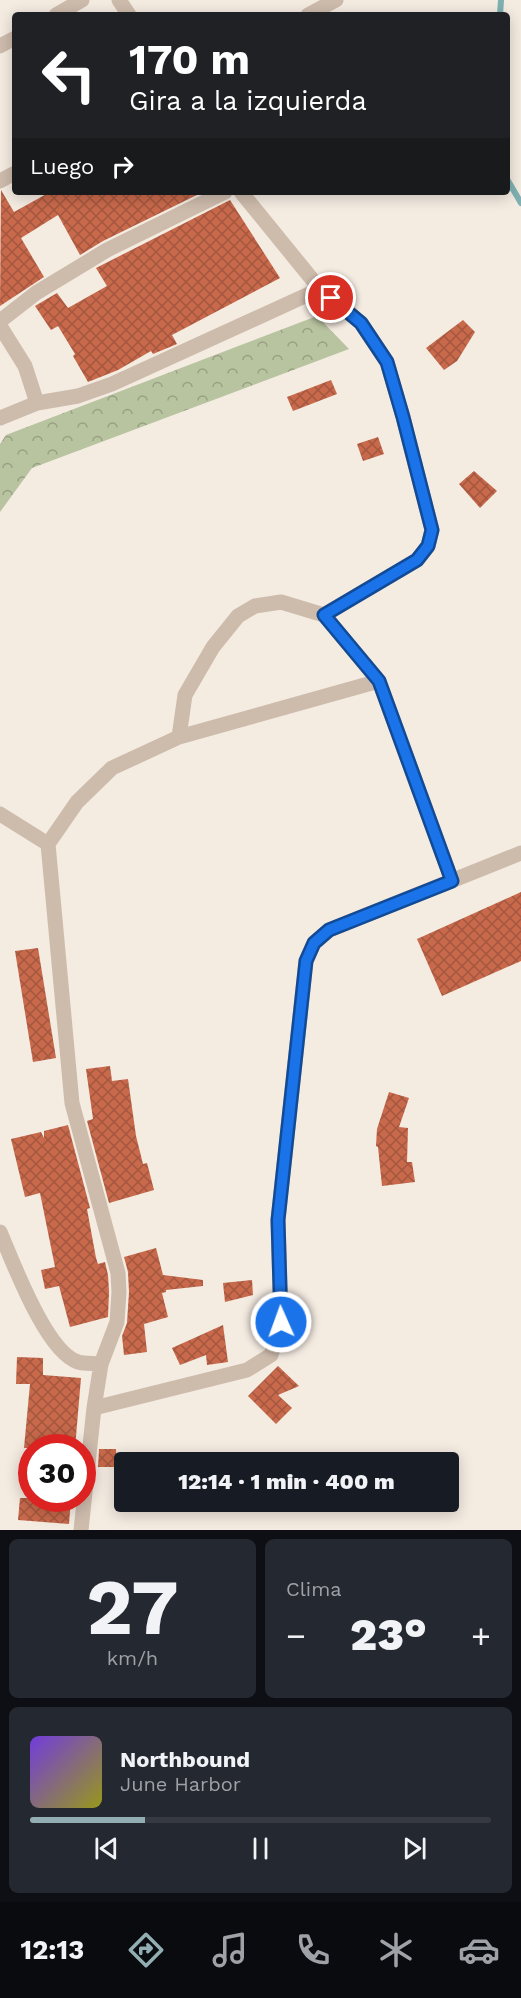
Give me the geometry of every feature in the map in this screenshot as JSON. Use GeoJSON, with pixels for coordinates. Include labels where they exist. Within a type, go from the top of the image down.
{"type":"FeatureCollection","features":[{"type":"Feature","properties":{"kind":"street"},"geometry":{"type":"LineString","coordinates":[[61,12],[82,0]]}},
{"type":"Feature","properties":{"kind":"street"},"geometry":{"type":"LineString","coordinates":[[314,12],[336,0]]}},
{"type":"Feature","properties":{"kind":"street"},"geometry":{"type":"LineString","coordinates":[[37,403],[25,366],[0,323],[36,293],[107,250],[219,195]]}},
{"type":"Feature","properties":{"kind":"street"},"geometry":{"type":"LineString","coordinates":[[243,195],[320,289],[361,323],[387,362],[432,530],[428,546],[417,560],[324,615]]}},
{"type":"Feature","properties":{"kind":"street"},"geometry":{"type":"LineString","coordinates":[[0,418],[37,403],[78,396],[112,384],[320,289]]}},
{"type":"Feature","properties":{"kind":"street"},"geometry":{"type":"LineString","coordinates":[[179,737],[185,695],[213,647],[238,616],[255,606],[281,602],[324,615],[379,681],[452,881]]}},
{"type":"Feature","properties":{"kind":"street"},"geometry":{"type":"LineString","coordinates":[[78,1529],[101,1364],[117,1322],[119,1292],[118,1273],[72,1103],[48,844],[77,802],[112,768],[179,737],[379,681]]}},
{"type":"Feature","properties":{"kind":"street"},"geometry":{"type":"LineString","coordinates":[[0,814],[48,844]]}},
{"type":"Feature","properties":{"kind":"street"},"geometry":{"type":"LineString","coordinates":[[94,1408],[247,1370],[271,1354],[281,1322],[278,1220],[306,961],[314,943],[329,930],[521,854]]}},
{"type":"Feature","properties":{"kind":"street"},"geometry":{"type":"LineString","coordinates":[[0,1232],[36,1312],[59,1349],[77,1362],[101,1364]]}},
{"type":"Feature","properties":{"kind":"green space"},"geometry":{"type":"Polygon","coordinates":[[[317,316],[349,349],[32,468],[0,512],[0,444],[6,435],[317,316]]]}},
{"type":"Feature","properties":{"kind":"building"},"geometry":{"type":"Polygon","coordinates":[[[1,190],[14,212],[45,195],[197,195],[103,241],[80,255],[58,215],[21,238],[44,277],[0,306],[1,190]]]}},
{"type":"Feature","properties":{"kind":"building"},"geometry":{"type":"Polygon","coordinates":[[[230,200],[280,278],[172,335],[177,344],[153,354],[151,351],[118,370],[88,382],[58,326],[51,330],[35,306],[57,293],[68,308],[107,286],[96,268],[230,200]]]}},
{"type":"Feature","properties":{"kind":"building"},"geometry":{"type":"Polygon","coordinates":[[[463,320],[475,332],[457,361],[444,370],[426,348],[463,320]]]}},
{"type":"Feature","properties":{"kind":"building"},"geometry":{"type":"Polygon","coordinates":[[[331,380],[337,394],[293,411],[287,397],[331,380]]]}},
{"type":"Feature","properties":{"kind":"building"},"geometry":{"type":"Polygon","coordinates":[[[378,437],[384,454],[363,461],[357,444],[378,437]]]}},
{"type":"Feature","properties":{"kind":"building"},"geometry":{"type":"Polygon","coordinates":[[[474,471],[497,491],[480,508],[459,484],[474,471]]]}},
{"type":"Feature","properties":{"kind":"building"},"geometry":{"type":"Polygon","coordinates":[[[521,892],[521,961],[442,996],[417,939],[521,892]]]}},
{"type":"Feature","properties":{"kind":"building"},"geometry":{"type":"Polygon","coordinates":[[[38,948],[56,1058],[33,1062],[15,951],[38,948]]]}},
{"type":"Feature","properties":{"kind":"building"},"geometry":{"type":"Polygon","coordinates":[[[110,1066],[112,1081],[128,1079],[136,1136],[143,1164],[147,1163],[154,1190],[109,1203],[87,1121],[93,1119],[86,1069],[110,1066]]]}},
{"type":"Feature","properties":{"kind":"building"},"geometry":{"type":"Polygon","coordinates":[[[389,1092],[409,1098],[399,1127],[408,1128],[407,1162],[412,1162],[415,1182],[382,1186],[378,1147],[376,1146],[377,1129],[389,1092]]]}},
{"type":"Feature","properties":{"kind":"building"},"geometry":{"type":"Polygon","coordinates":[[[68,1125],[90,1208],[87,1209],[96,1258],[98,1264],[105,1262],[109,1292],[108,1317],[70,1327],[59,1286],[45,1289],[41,1270],[55,1267],[40,1193],[25,1197],[11,1139],[41,1132],[44,1138],[44,1131],[68,1125]]]}},
{"type":"Feature","properties":{"kind":"building"},"geometry":{"type":"Polygon","coordinates":[[[156,1248],[163,1275],[203,1280],[203,1286],[166,1290],[162,1293],[168,1317],[144,1324],[147,1352],[124,1355],[122,1336],[127,1323],[129,1292],[128,1272],[124,1257],[156,1248]]]}},
{"type":"Feature","properties":{"kind":"building"},"geometry":{"type":"Polygon","coordinates":[[[252,1280],[253,1295],[225,1302],[223,1283],[252,1280]]]}},
{"type":"Feature","properties":{"kind":"building"},"geometry":{"type":"Polygon","coordinates":[[[223,1325],[228,1362],[207,1365],[206,1355],[180,1365],[172,1348],[223,1325]]]}},
{"type":"Feature","properties":{"kind":"building"},"geometry":{"type":"Polygon","coordinates":[[[17,1357],[43,1358],[43,1375],[81,1378],[76,1434],[25,1434],[30,1384],[16,1384],[17,1357]]]}},
{"type":"Feature","properties":{"kind":"building"},"geometry":{"type":"Polygon","coordinates":[[[278,1366],[299,1386],[278,1395],[292,1408],[276,1424],[248,1396],[278,1366]]]}},
{"type":"Feature","properties":{"kind":"building"},"geometry":{"type":"Polygon","coordinates":[[[99,1449],[116,1449],[114,1467],[98,1467],[99,1449]]]}},
{"type":"Feature","properties":{"kind":"building"},"geometry":{"type":"Polygon","coordinates":[[[19,1512],[70,1512],[69,1524],[18,1520],[19,1512]]]}},
{"type":"Feature","properties":{"kind":"waterway"},"geometry":{"type":"LineString","coordinates":[[500,12],[501,0]]}},
{"type":"Feature","properties":{"kind":"waterway"},"geometry":{"type":"LineString","coordinates":[[510,184],[521,203]]}},
{"type":"Feature","properties":{"kind":"route"},"geometry":{"type":"LineString","coordinates":[[281,1322],[278,1220],[306,961],[314,943],[329,930],[452,881],[379,681],[324,615],[417,560],[428,546],[432,530],[387,362],[361,323],[331,298]]}}]}
